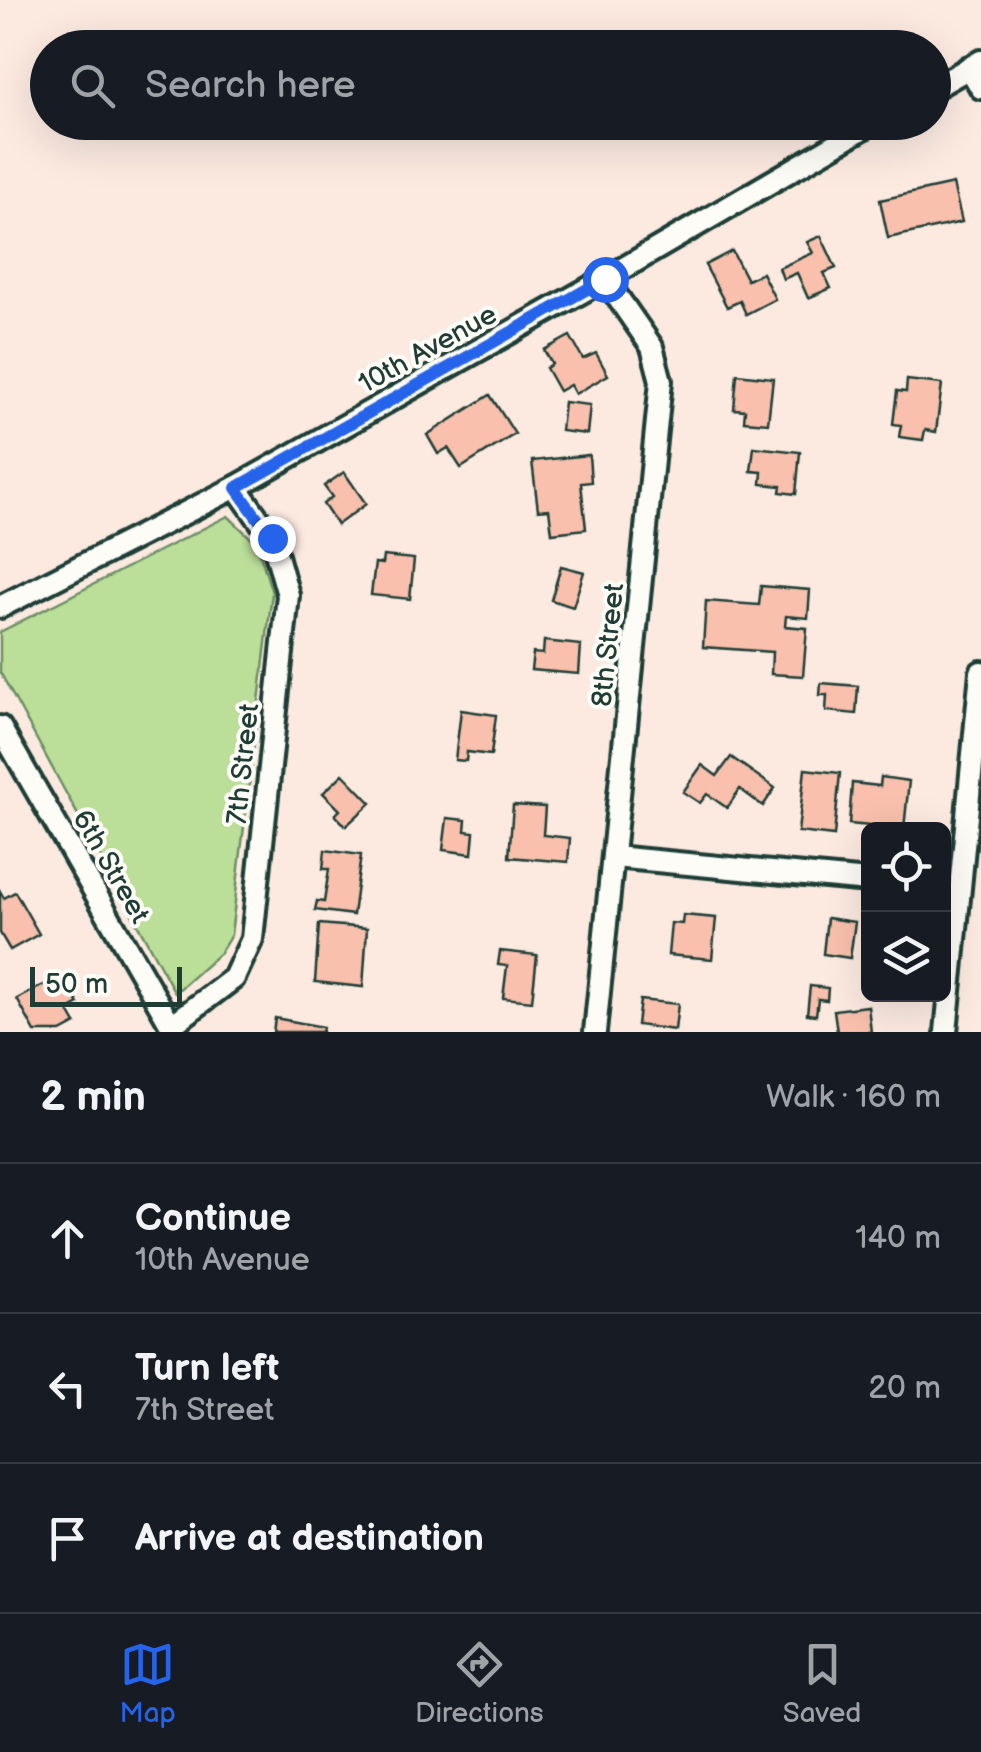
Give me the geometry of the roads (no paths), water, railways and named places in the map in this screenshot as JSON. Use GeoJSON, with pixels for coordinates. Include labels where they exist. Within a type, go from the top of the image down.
{"type":"FeatureCollection","features":[{"type":"Feature","properties":{"kind":"street"},"geometry":{"type":"LineString","coordinates":[[951,78],[975,64],[981,88]]}},
{"type":"Feature","properties":{"kind":"street","name":"10th Avenue"},"geometry":{"type":"LineString","coordinates":[[0,607],[236,488],[843,140]]}},
{"type":"Feature","properties":{"kind":"street","name":"8th Street"},"geometry":{"type":"LineString","coordinates":[[595,1032],[661,381],[652,348],[605,279]]}},
{"type":"Feature","properties":{"kind":"street","name":"7th Street"},"geometry":{"type":"LineString","coordinates":[[173,1028],[234,978],[252,939],[288,595],[272,538],[236,488]]}},
{"type":"Feature","properties":{"kind":"street"},"geometry":{"type":"LineString","coordinates":[[946,1032],[952,888],[981,672]]}},
{"type":"Feature","properties":{"kind":"street","name":"6th Street"},"geometry":{"type":"LineString","coordinates":[[0,727],[173,1028]]}},
{"type":"Feature","properties":{"kind":"street"},"geometry":{"type":"LineString","coordinates":[[614,857],[861,880]]}}]}
